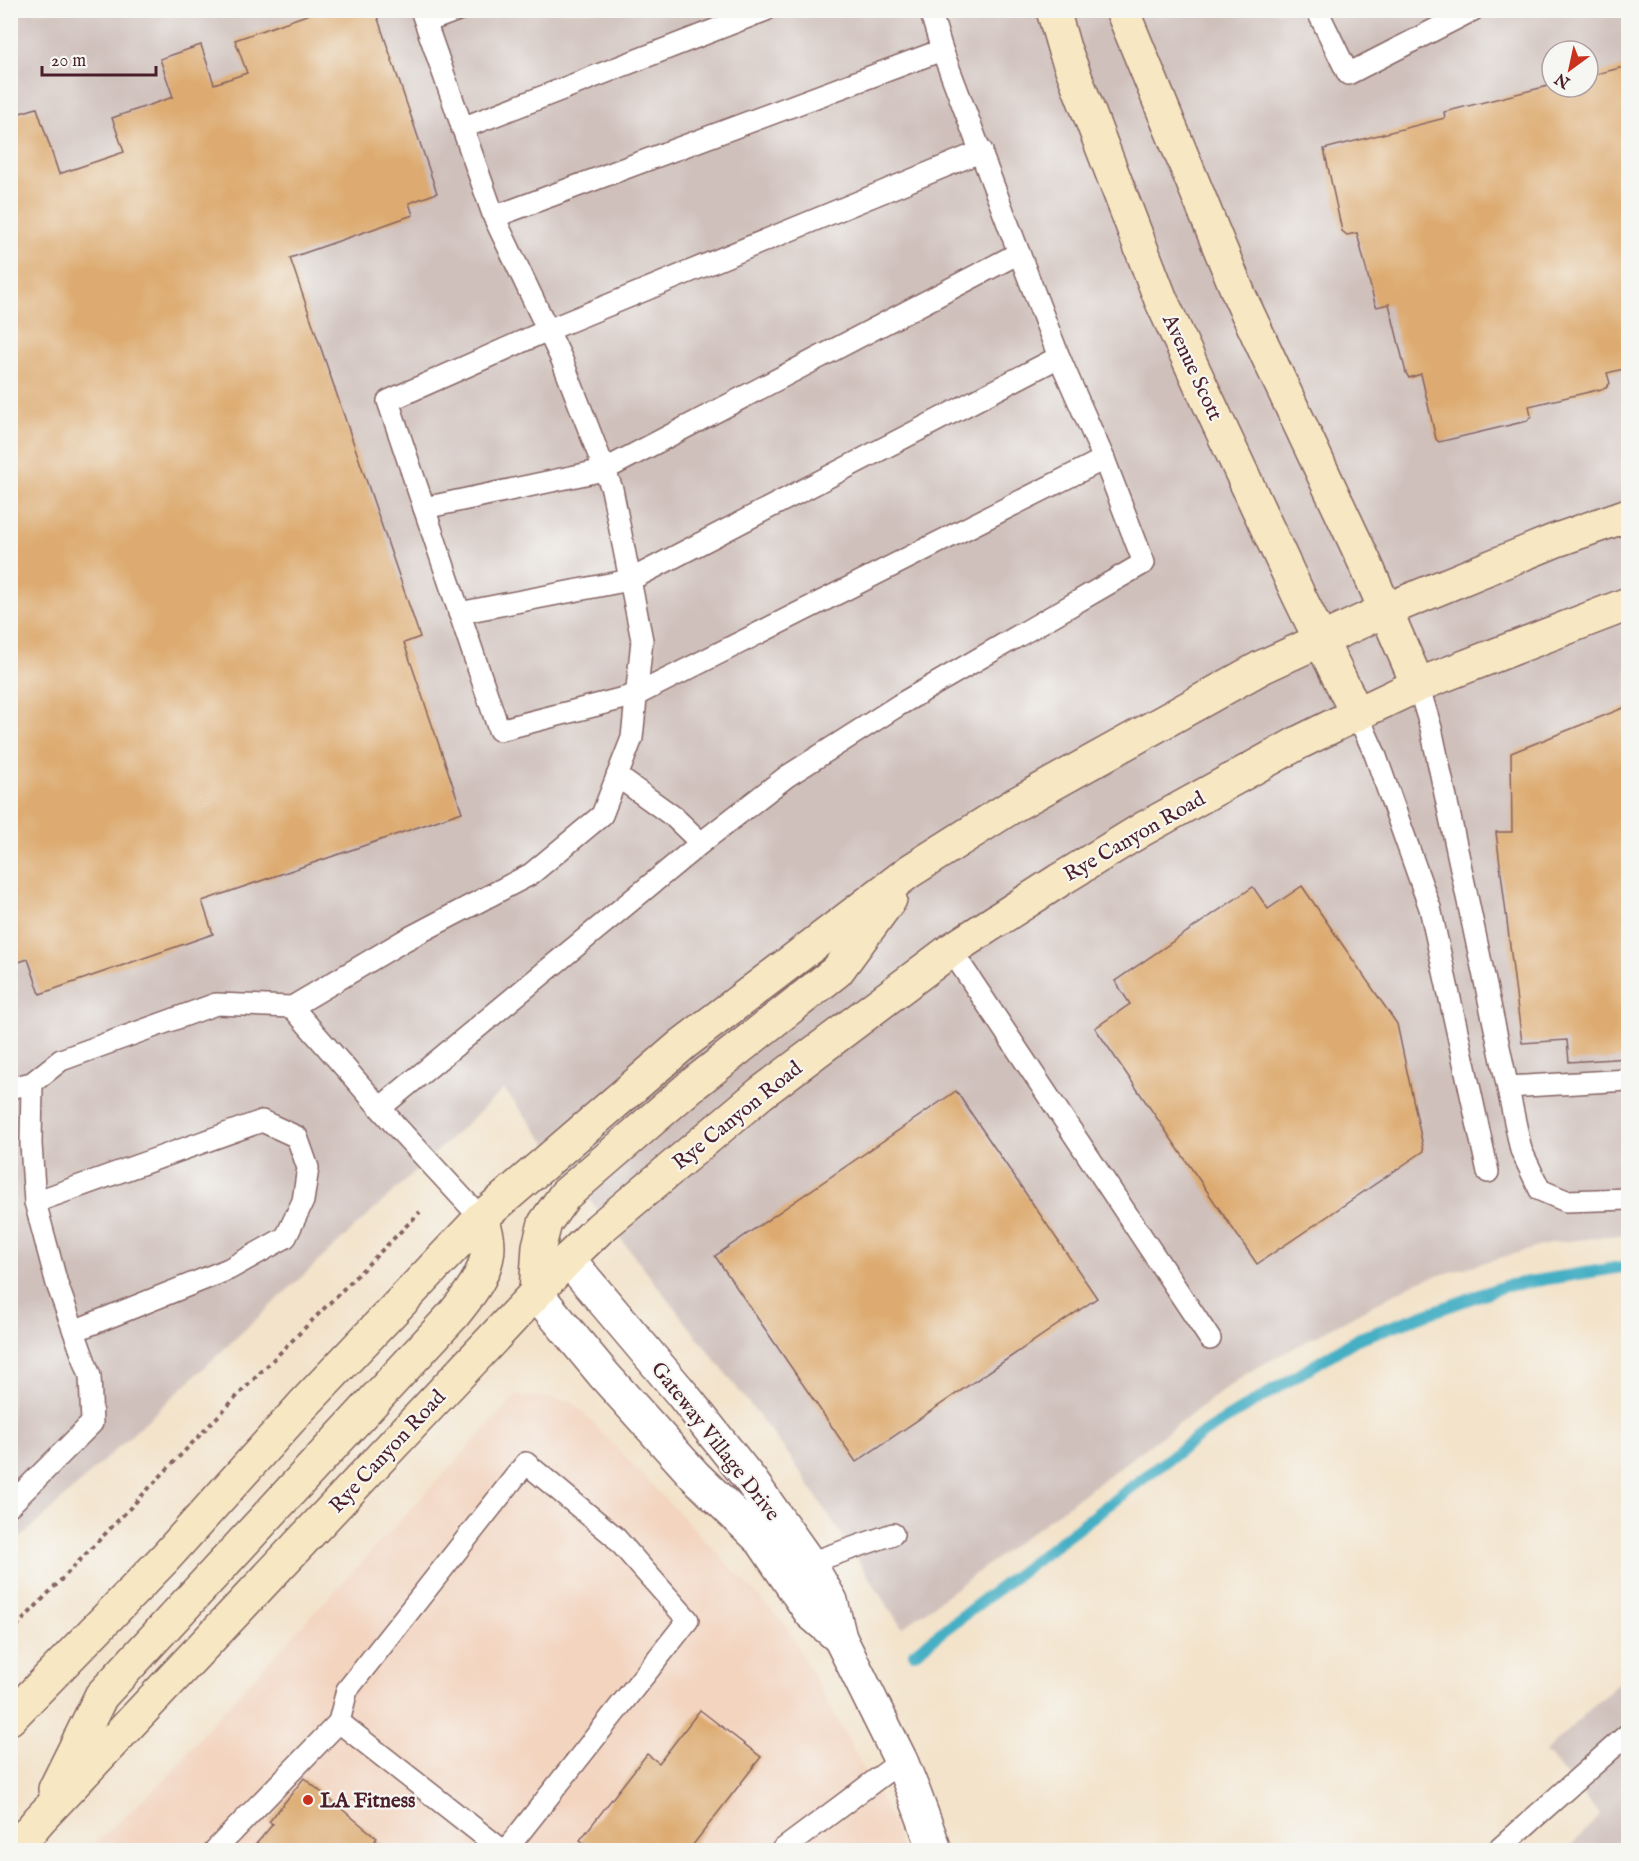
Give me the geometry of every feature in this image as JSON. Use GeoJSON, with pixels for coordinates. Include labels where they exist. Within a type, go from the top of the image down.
{"type":"FeatureCollection","features":[{"type":"Feature","properties":{"kind":"main road","name":"Avenue Scott"},"geometry":{"type":"LineString","coordinates":[[1053,10],[1064,48],[1161,300],[1357,714]]}},
{"type":"Feature","properties":{"kind":"main road"},"geometry":{"type":"LineString","coordinates":[[1122,10],[1240,297],[1386,610],[1418,685]]}},
{"type":"Feature","properties":{"kind":"main road"},"geometry":{"type":"LineString","coordinates":[[10,1718],[165,1558],[303,1405],[481,1218],[683,1044],[910,871],[1016,804],[1262,667],[1386,610],[1554,541],[1629,515]]}},
{"type":"Feature","properties":{"kind":"main road","name":"Rye Canyon Road"},"geometry":{"type":"LineString","coordinates":[[14,1851],[39,1820],[568,1259],[599,1229],[761,1093],[951,950],[1143,829],[1300,742],[1418,685],[1629,604]]}},
{"type":"Feature","properties":{"kind":"main road"},"geometry":{"type":"LineString","coordinates":[[536,1293],[539,1246],[545,1223],[565,1195],[692,1085],[837,971],[910,871]]}},
{"type":"Feature","properties":{"kind":"main road"},"geometry":{"type":"LineString","coordinates":[[39,1820],[101,1696],[466,1299],[484,1268],[487,1254],[487,1237],[481,1218]]}},
{"type":"Feature","properties":{"kind":"street","name":"Gateway Village Drive"},"geometry":{"type":"LineString","coordinates":[[568,1259],[682,1394],[751,1481],[809,1563],[831,1601],[840,1638],[901,1761],[934,1851]]}},
{"type":"Feature","properties":{"kind":"street","name":"Gateway Village Drive"},"geometry":{"type":"LineString","coordinates":[[536,1293],[604,1375],[680,1459],[762,1541],[811,1613],[840,1638]]}},
{"type":"Feature","properties":{"kind":"lane"},"geometry":{"type":"LineString","coordinates":[[10,1088],[32,1083],[61,1060],[216,1004],[292,1007],[405,940],[531,874],[602,815],[632,738],[642,640],[612,489],[562,360],[494,217],[423,16],[458,10]]}},
{"type":"Feature","properties":{"kind":"lane"},"geometry":{"type":"LineString","coordinates":[[462,128],[766,10]]}},
{"type":"Feature","properties":{"kind":"lane"},"geometry":{"type":"LineString","coordinates":[[380,1108],[701,843],[786,777],[899,705],[1144,563],[1104,459],[1059,357],[1019,254],[942,50],[930,10]]}},
{"type":"Feature","properties":{"kind":"lane"},"geometry":{"type":"LineString","coordinates":[[1317,10],[1348,74],[1473,10]]}},
{"type":"Feature","properties":{"kind":"lane"},"geometry":{"type":"LineString","coordinates":[[494,217],[942,50]]}},
{"type":"Feature","properties":{"kind":"lane"},"geometry":{"type":"LineString","coordinates":[[982,151],[548,330],[388,401],[499,730],[636,695],[1104,459]]}},
{"type":"Feature","properties":{"kind":"lane"},"geometry":{"type":"LineString","coordinates":[[424,507],[604,470],[1019,254]]}},
{"type":"Feature","properties":{"kind":"lane"},"geometry":{"type":"LineString","coordinates":[[459,613],[630,580],[1059,357]]}},
{"type":"Feature","properties":{"kind":"lane"},"geometry":{"type":"LineString","coordinates":[[1418,685],[1431,728],[1521,1150],[1540,1190],[1566,1201],[1629,1199]]}},
{"type":"Feature","properties":{"kind":"lane"},"geometry":{"type":"LineString","coordinates":[[1357,714],[1375,754],[1430,908],[1488,1172]]}},
{"type":"Feature","properties":{"kind":"lane"},"geometry":{"type":"LineString","coordinates":[[617,776],[674,817],[701,843]]}},
{"type":"Feature","properties":{"kind":"lane"},"geometry":{"type":"LineString","coordinates":[[951,950],[1210,1339]]}},
{"type":"Feature","properties":{"kind":"lane"},"geometry":{"type":"LineString","coordinates":[[292,1007],[380,1108],[481,1218]]}},
{"type":"Feature","properties":{"kind":"lane"},"geometry":{"type":"LineString","coordinates":[[1508,1087],[1629,1080]]}},
{"type":"Feature","properties":{"kind":"lane"},"geometry":{"type":"LineString","coordinates":[[10,1505],[92,1423],[90,1376],[57,1284],[35,1202],[31,1144],[32,1083]]}},
{"type":"Feature","properties":{"kind":"lane"},"geometry":{"type":"LineString","coordinates":[[35,1202],[262,1121],[297,1137],[309,1168],[303,1201],[286,1237],[229,1269],[74,1331]]}},
{"type":"Feature","properties":{"kind":"lane"},"geometry":{"type":"LineString","coordinates":[[215,1851],[339,1722],[347,1690],[526,1462],[614,1536],[688,1620],[506,1851]]}},
{"type":"Feature","properties":{"kind":"lane"},"geometry":{"type":"LineString","coordinates":[[809,1563],[892,1534]]}},
{"type":"Feature","properties":{"kind":"lane"},"geometry":{"type":"LineString","coordinates":[[339,1722],[502,1851]]}},
{"type":"Feature","properties":{"kind":"lane"},"geometry":{"type":"LineString","coordinates":[[1498,1851],[1629,1734]]}},
{"type":"Feature","properties":{"kind":"lane"},"geometry":{"type":"LineString","coordinates":[[782,1851],[901,1761]]}},
{"type":"Feature","properties":{"kind":"path"},"geometry":{"type":"LineString","coordinates":[[10,1633],[248,1384],[420,1212]]}},
{"type":"Feature","properties":{"kind":"shaded area"},"geometry":{"type":"Polygon","coordinates":[[[11,11],[1628,11],[1628,1234],[1552,1243],[1416,1282],[1247,1373],[902,1628],[790,1456],[504,1089],[11,1547],[11,11]]]}},
{"type":"Feature","properties":{"kind":"shaded area"},"geometry":{"type":"Polygon","coordinates":[[[517,1395],[571,1400],[785,1624],[893,1823],[901,1850],[88,1850],[171,1773],[204,1731],[517,1395]]]}},
{"type":"Feature","properties":{"kind":"shaded area"},"geometry":{"type":"Polygon","coordinates":[[[1628,1673],[1628,1850],[1567,1850],[1600,1815],[1545,1752],[1628,1673]]]}},
{"type":"Feature","properties":{"kind":"building"},"geometry":{"type":"Polygon","coordinates":[[[321,10],[375,10],[437,193],[409,203],[413,215],[290,258],[420,637],[404,643],[462,812],[202,901],[213,934],[40,994],[28,959],[10,965],[10,116],[37,108],[59,174],[124,152],[112,118],[173,97],[160,59],[201,45],[214,84],[247,73],[235,40],[321,10]]]}},
{"type":"Feature","properties":{"kind":"building"},"geometry":{"type":"Polygon","coordinates":[[[1628,66],[1628,368],[1607,373],[1610,383],[1606,388],[1529,406],[1531,416],[1527,421],[1439,442],[1436,439],[1421,374],[1409,378],[1406,373],[1389,304],[1377,307],[1375,304],[1357,233],[1347,235],[1342,231],[1324,149],[1445,118],[1444,112],[1540,88],[1540,99],[1600,99],[1600,73],[1628,66]]]}},
{"type":"Feature","properties":{"kind":"building"},"geometry":{"type":"Polygon","coordinates":[[[1628,706],[1628,1058],[1569,1062],[1567,1040],[1522,1043],[1496,832],[1512,832],[1511,753],[1628,706]]]}},
{"type":"Feature","properties":{"kind":"building"},"geometry":{"type":"Polygon","coordinates":[[[1302,886],[1397,1024],[1424,1151],[1257,1264],[1095,1028],[1130,1004],[1115,981],[1253,887],[1268,909],[1302,886]]]}},
{"type":"Feature","properties":{"kind":"building"},"geometry":{"type":"Polygon","coordinates":[[[956,1091],[1097,1298],[856,1462],[715,1256],[956,1091]]]}},
{"type":"Feature","properties":{"kind":"building"},"geometry":{"type":"Polygon","coordinates":[[[700,1710],[761,1757],[689,1850],[594,1850],[580,1840],[647,1754],[659,1763],[700,1710]]]}},
{"type":"Feature","properties":{"kind":"building","name":"LA Fitness"},"geometry":{"type":"Polygon","coordinates":[[[304,1778],[377,1838],[375,1840],[388,1850],[251,1850],[273,1824],[269,1822],[304,1778]]]}},
{"type":"Feature","properties":{"kind":"waterway"},"geometry":{"type":"LineString","coordinates":[[914,1653],[1200,1435],[1357,1339],[1505,1286],[1628,1266]]}},
{"type":"Feature","properties":{"kind":"place","name":"LA Fitness"},"geometry":{"type":"Point","coordinates":[308,1800]}}]}
